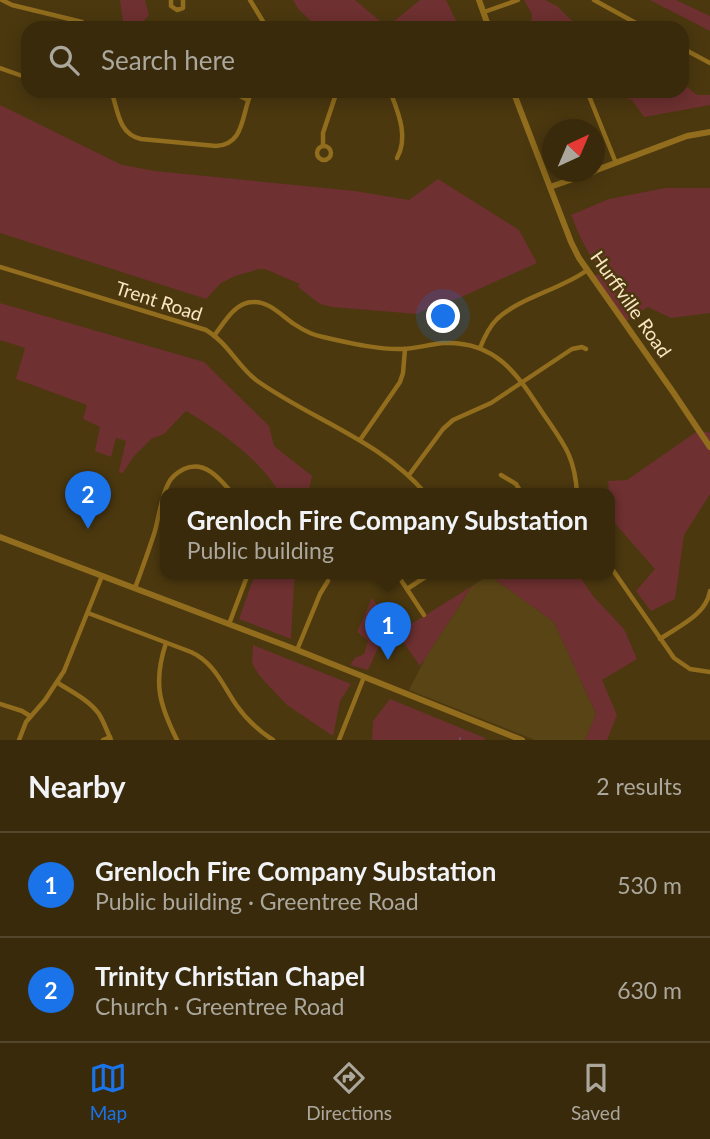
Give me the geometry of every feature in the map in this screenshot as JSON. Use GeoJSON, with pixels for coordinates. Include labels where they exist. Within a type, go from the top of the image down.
{"type":"FeatureCollection","features":[{"type":"Feature","properties":{"kind":"street"},"geometry":{"type":"LineString","coordinates":[[2,0],[12,5],[78,21]]}},
{"type":"Feature","properties":{"kind":"street"},"geometry":{"type":"LineString","coordinates":[[171,0],[171,6],[177,10],[183,8],[183,0]]}},
{"type":"Feature","properties":{"kind":"street"},"geometry":{"type":"LineString","coordinates":[[250,0],[263,21]]}},
{"type":"Feature","properties":{"kind":"street"},"geometry":{"type":"LineString","coordinates":[[479,0],[487,21]]}},
{"type":"Feature","properties":{"kind":"street"},"geometry":{"type":"LineString","coordinates":[[484,12],[518,0]]}},
{"type":"Feature","properties":{"kind":"street"},"geometry":{"type":"LineString","coordinates":[[594,0],[632,21]]}},
{"type":"Feature","properties":{"kind":"street"},"geometry":{"type":"LineString","coordinates":[[689,52],[710,63]]}},
{"type":"Feature","properties":{"kind":"street"},"geometry":{"type":"LineString","coordinates":[[0,68],[21,76]]}},
{"type":"Feature","properties":{"kind":"street"},"geometry":{"type":"LineString","coordinates":[[116,98],[121,124],[132,137],[216,146],[228,144],[240,130],[248,100],[244,98]]}},
{"type":"Feature","properties":{"kind":"street"},"geometry":{"type":"LineString","coordinates":[[323,146],[322,137],[335,98]]}},
{"type":"Feature","properties":{"kind":"street"},"geometry":{"type":"LineString","coordinates":[[392,98],[402,135],[402,145],[397,158]]}},
{"type":"Feature","properties":{"kind":"street","name":"Hurffville Road"},"geometry":{"type":"LineString","coordinates":[[516,98],[572,246],[586,271],[710,447]]}},
{"type":"Feature","properties":{"kind":"street"},"geometry":{"type":"LineString","coordinates":[[590,98],[616,163]]}},
{"type":"Feature","properties":{"kind":"street"},"geometry":{"type":"LineString","coordinates":[[605,167],[687,136],[710,132]]}},
{"type":"Feature","properties":{"kind":"street"},"geometry":{"type":"LineString","coordinates":[[550,187],[564,182]]}},
{"type":"Feature","properties":{"kind":"street","name":"Trent Road"},"geometry":{"type":"LineString","coordinates":[[0,267],[192,325],[215,336],[261,384],[391,460],[421,488]]}},
{"type":"Feature","properties":{"kind":"street"},"geometry":{"type":"LineString","coordinates":[[480,348],[494,323],[503,315],[586,271]]}},
{"type":"Feature","properties":{"kind":"street"},"geometry":{"type":"LineString","coordinates":[[215,336],[236,309],[248,302],[258,302],[270,306],[314,335],[391,349],[444,343],[480,348],[504,362],[522,382],[571,458],[577,488]]}},
{"type":"Feature","properties":{"kind":"street"},"geometry":{"type":"LineString","coordinates":[[360,440],[401,382],[405,349]]}},
{"type":"Feature","properties":{"kind":"street"},"geometry":{"type":"LineString","coordinates":[[409,475],[453,419],[491,403],[572,349],[586,349]]}},
{"type":"Feature","properties":{"kind":"street"},"geometry":{"type":"LineString","coordinates":[[167,488],[173,477],[190,467],[202,467],[218,477],[228,488]]}},
{"type":"Feature","properties":{"kind":"street"},"geometry":{"type":"LineString","coordinates":[[501,475],[518,488]]}},
{"type":"Feature","properties":{"kind":"street"},"geometry":{"type":"LineString","coordinates":[[135,588],[160,512]]}},
{"type":"Feature","properties":{"kind":"street"},"geometry":{"type":"LineString","coordinates":[[0,537],[297,650],[522,740]]}},
{"type":"Feature","properties":{"kind":"street"},"geometry":{"type":"LineString","coordinates":[[615,573],[674,658],[695,670],[710,672]]}},
{"type":"Feature","properties":{"kind":"street"},"geometry":{"type":"LineString","coordinates":[[19,740],[30,716],[58,683],[71,658],[102,576]]}},
{"type":"Feature","properties":{"kind":"street"},"geometry":{"type":"LineString","coordinates":[[229,624],[246,579]]}},
{"type":"Feature","properties":{"kind":"street"},"geometry":{"type":"LineString","coordinates":[[400,579],[424,615]]}},
{"type":"Feature","properties":{"kind":"street"},"geometry":{"type":"LineString","coordinates":[[407,589],[422,579]]}},
{"type":"Feature","properties":{"kind":"street"},"geometry":{"type":"LineString","coordinates":[[297,650],[328,581]]}},
{"type":"Feature","properties":{"kind":"street"},"geometry":{"type":"LineString","coordinates":[[660,639],[702,610],[710,591]]}},
{"type":"Feature","properties":{"kind":"street"},"geometry":{"type":"LineString","coordinates":[[88,613],[196,655],[205,661],[244,715],[273,740]]}},
{"type":"Feature","properties":{"kind":"street"},"geometry":{"type":"LineString","coordinates":[[166,643],[159,666],[158,689],[162,706],[177,740]]}},
{"type":"Feature","properties":{"kind":"street"},"geometry":{"type":"LineString","coordinates":[[339,740],[364,677]]}},
{"type":"Feature","properties":{"kind":"street"},"geometry":{"type":"LineString","coordinates":[[58,683],[92,707],[100,716],[110,739],[103,740]]}},
{"type":"Feature","properties":{"kind":"street"},"geometry":{"type":"LineString","coordinates":[[0,704],[30,716]]}},
{"type":"Feature","properties":{"kind":"shaded area"},"geometry":{"type":"Polygon","coordinates":[[[120,0],[145,0],[149,15],[144,21],[123,21],[120,0]]]}},
{"type":"Feature","properties":{"kind":"shaded area"},"geometry":{"type":"Polygon","coordinates":[[[293,0],[355,0],[380,21],[311,21],[293,0]]]}},
{"type":"Feature","properties":{"kind":"shaded area"},"geometry":{"type":"Polygon","coordinates":[[[420,0],[446,0],[456,21],[394,21],[420,0]]]}},
{"type":"Feature","properties":{"kind":"shaded area"},"geometry":{"type":"Polygon","coordinates":[[[524,0],[545,0],[557,6],[573,21],[532,21],[532,14],[524,0]]]}},
{"type":"Feature","properties":{"kind":"shaded area"},"geometry":{"type":"Polygon","coordinates":[[[650,0],[676,0],[710,16],[710,31],[650,0]]]}},
{"type":"Feature","properties":{"kind":"shaded area"},"geometry":{"type":"Polygon","coordinates":[[[689,89],[697,95],[710,95],[710,105],[644,117],[632,100],[626,98],[689,98],[689,89]]]}},
{"type":"Feature","properties":{"kind":"shaded area"},"geometry":{"type":"Polygon","coordinates":[[[0,105],[122,165],[155,171],[355,191],[409,200],[438,179],[519,230],[537,263],[417,314],[320,304],[298,287],[300,284],[265,269],[235,276],[221,283],[206,299],[0,233],[0,105]]]}},
{"type":"Feature","properties":{"kind":"shaded area"},"geometry":{"type":"Polygon","coordinates":[[[665,188],[710,188],[710,313],[671,318],[648,307],[622,324],[591,277],[605,272],[589,253],[571,215],[609,199],[665,188]]]}},
{"type":"Feature","properties":{"kind":"shaded area"},"geometry":{"type":"Polygon","coordinates":[[[0,303],[204,362],[269,426],[274,446],[312,476],[309,488],[276,488],[251,458],[212,427],[186,411],[164,434],[151,439],[134,456],[122,474],[119,471],[126,441],[116,438],[111,457],[95,451],[100,427],[83,419],[87,405],[16,379],[25,348],[0,340],[0,303]]]}},
{"type":"Feature","properties":{"kind":"shaded area"},"geometry":{"type":"Polygon","coordinates":[[[699,430],[710,433],[710,494],[684,535],[675,599],[651,611],[636,591],[655,569],[615,523],[615,488],[609,488],[608,481],[627,480],[699,430]]]}},
{"type":"Feature","properties":{"kind":"shaded area"},"geometry":{"type":"Polygon","coordinates":[[[253,579],[295,579],[291,639],[239,619],[253,579]]]}},
{"type":"Feature","properties":{"kind":"shaded area"},"geometry":{"type":"Polygon","coordinates":[[[483,579],[495,579],[554,622],[596,714],[585,740],[535,740],[409,690],[427,655],[472,586],[483,579]]]}},
{"type":"Feature","properties":{"kind":"shaded area"},"geometry":{"type":"Polygon","coordinates":[[[495,579],[581,579],[593,596],[624,629],[637,659],[602,680],[617,715],[607,740],[585,740],[596,714],[554,622],[495,579]]]}},
{"type":"Feature","properties":{"kind":"shaded area"},"geometry":{"type":"Polygon","coordinates":[[[472,586],[420,666],[401,639],[383,637],[368,670],[350,665],[355,658],[364,654],[368,641],[357,632],[372,598],[397,633],[472,586]]]}},
{"type":"Feature","properties":{"kind":"shaded area"},"geometry":{"type":"Polygon","coordinates":[[[253,645],[351,684],[340,701],[333,736],[287,705],[259,675],[252,663],[253,645]]]}},
{"type":"Feature","properties":{"kind":"shaded area"},"geometry":{"type":"Polygon","coordinates":[[[390,699],[485,738],[372,740],[373,721],[390,699]]]}},
{"type":"Feature","properties":{"kind":"place","name":"Trinity Christian Chapel"},"geometry":{"type":"Point","coordinates":[88,529]}},
{"type":"Feature","properties":{"kind":"place","name":"Grenloch Fire Company Substation"},"geometry":{"type":"Point","coordinates":[388,660]}}]}
